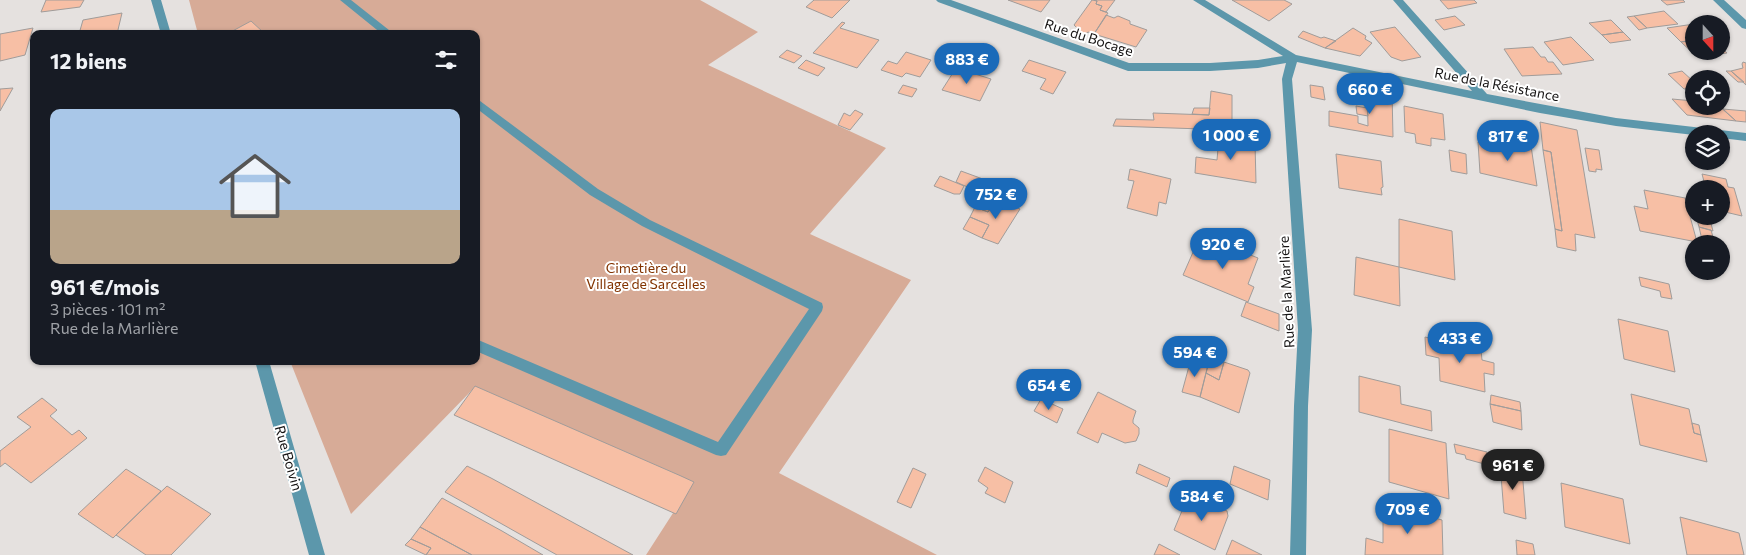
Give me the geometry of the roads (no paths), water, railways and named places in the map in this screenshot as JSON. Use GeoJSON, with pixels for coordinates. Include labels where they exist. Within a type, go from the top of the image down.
{"type":"FeatureCollection","features":[{"type":"Feature","properties":{"kind":"street"},"geometry":{"type":"LineString","coordinates":[[156,0],[165,30]]}},
{"type":"Feature","properties":{"kind":"street"},"geometry":{"type":"LineString","coordinates":[[345,0],[383,30]]}},
{"type":"Feature","properties":{"kind":"street","name":"Rue du Bocage"},"geometry":{"type":"LineString","coordinates":[[942,0],[1128,67],[1210,67],[1258,64],[1293,58]]}},
{"type":"Feature","properties":{"kind":"street","name":"Rue de la Résistance"},"geometry":{"type":"LineString","coordinates":[[1198,0],[1293,58],[1616,122],[1685,130]]}},
{"type":"Feature","properties":{"kind":"street"},"geometry":{"type":"LineString","coordinates":[[1398,0],[1483,97]]}},
{"type":"Feature","properties":{"kind":"street"},"geometry":{"type":"LineString","coordinates":[[1718,0],[1746,26]]}},
{"type":"Feature","properties":{"kind":"street","name":"Rue de la Marlière"},"geometry":{"type":"LineString","coordinates":[[1293,58],[1287,79],[1305,330],[1301,406],[1298,555]]}},
{"type":"Feature","properties":{"kind":"street"},"geometry":{"type":"LineString","coordinates":[[480,105],[594,192],[646,223],[817,307],[721,450],[480,347]]}},
{"type":"Feature","properties":{"kind":"street"},"geometry":{"type":"LineString","coordinates":[[1730,135],[1746,137]]}},
{"type":"Feature","properties":{"kind":"street","name":"Rue Boivin"},"geometry":{"type":"LineString","coordinates":[[263,365],[316,555]]}},
{"type":"Feature","properties":{"kind":"park label","name":"Cimetière du Village de Sarcelles"},"geometry":{"type":"Point","coordinates":[646,276]}}]}
